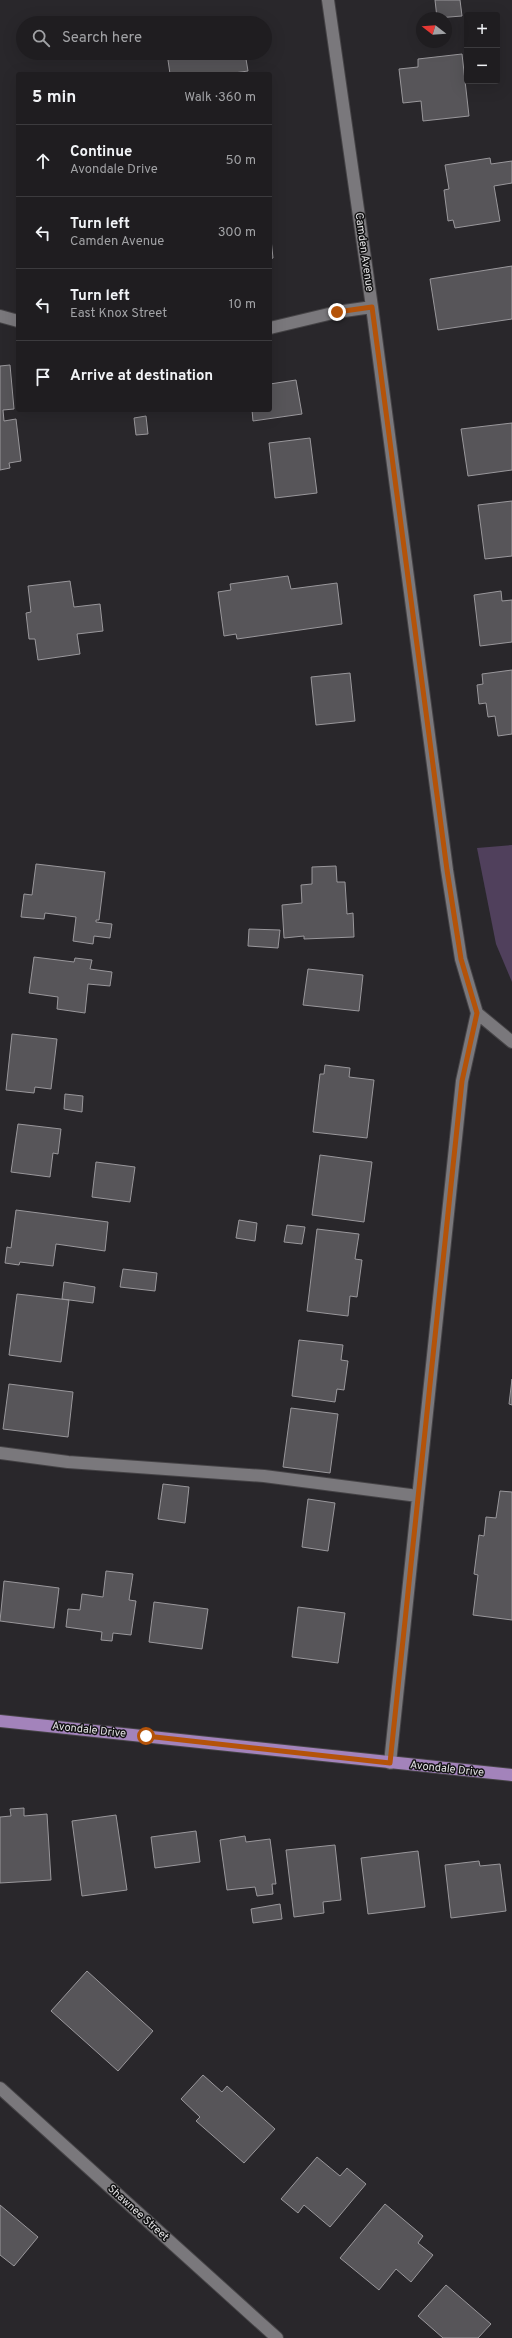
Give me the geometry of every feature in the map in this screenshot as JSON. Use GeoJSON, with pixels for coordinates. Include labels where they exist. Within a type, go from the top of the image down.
{"type":"FeatureCollection","features":[{"type":"Feature","properties":{"kind":"main road","name":"Avondale Drive"},"geometry":{"type":"LineString","coordinates":[[0,1721],[512,1775]]}},
{"type":"Feature","properties":{"kind":"street","name":"Camden Avenue"},"geometry":{"type":"LineString","coordinates":[[328,0],[372,307],[450,885],[461,959],[477,1013],[462,1081],[390,1763]]}},
{"type":"Feature","properties":{"kind":"street"},"geometry":{"type":"LineString","coordinates":[[272,328],[372,307]]}},
{"type":"Feature","properties":{"kind":"street"},"geometry":{"type":"LineString","coordinates":[[0,316],[16,320]]}},
{"type":"Feature","properties":{"kind":"street"},"geometry":{"type":"LineString","coordinates":[[477,1013],[512,1042]]}},
{"type":"Feature","properties":{"kind":"street"},"geometry":{"type":"LineString","coordinates":[[0,1453],[68,1462],[264,1476],[418,1496]]}},
{"type":"Feature","properties":{"kind":"street","name":"Shawnee Street"},"geometry":{"type":"LineString","coordinates":[[0,2088],[277,2338]]}},
{"type":"Feature","properties":{"kind":"shaded area"},"geometry":{"type":"Polygon","coordinates":[[[512,845],[512,982],[496,944],[477,848],[512,845]]]}},
{"type":"Feature","properties":{"kind":"building"},"geometry":{"type":"Polygon","coordinates":[[[435,0],[460,0],[462,16],[452,17],[452,12],[436,12],[435,0]]]}},
{"type":"Feature","properties":{"kind":"building"},"geometry":{"type":"Polygon","coordinates":[[[462,54],[464,84],[465,84],[469,116],[423,121],[421,101],[403,103],[399,69],[418,67],[418,59],[462,54]]]}},
{"type":"Feature","properties":{"kind":"building"},"geometry":{"type":"Polygon","coordinates":[[[168,60],[246,60],[248,71],[241,72],[170,72],[168,60]]]}},
{"type":"Feature","properties":{"kind":"building"},"geometry":{"type":"Polygon","coordinates":[[[490,158],[491,164],[512,161],[512,183],[494,186],[500,221],[455,228],[453,220],[448,221],[444,190],[449,189],[445,165],[490,158]]]}},
{"type":"Feature","properties":{"kind":"building"},"geometry":{"type":"Polygon","coordinates":[[[512,266],[512,319],[438,330],[430,279],[512,266]]]}},
{"type":"Feature","properties":{"kind":"building"},"geometry":{"type":"Polygon","coordinates":[[[10,365],[14,409],[3,410],[4,421],[16,419],[21,461],[9,463],[10,468],[0,470],[0,366],[10,365]]]}},
{"type":"Feature","properties":{"kind":"building"},"geometry":{"type":"Polygon","coordinates":[[[296,380],[302,414],[253,421],[252,412],[272,412],[272,384],[296,380]]]}},
{"type":"Feature","properties":{"kind":"building"},"geometry":{"type":"Polygon","coordinates":[[[146,416],[148,434],[136,435],[134,418],[146,416]]]}},
{"type":"Feature","properties":{"kind":"building"},"geometry":{"type":"Polygon","coordinates":[[[512,423],[512,470],[468,476],[461,429],[512,423]]]}},
{"type":"Feature","properties":{"kind":"building"},"geometry":{"type":"Polygon","coordinates":[[[310,438],[317,493],[275,498],[269,443],[310,438]]]}},
{"type":"Feature","properties":{"kind":"building"},"geometry":{"type":"Polygon","coordinates":[[[512,501],[512,556],[485,559],[478,505],[512,501]]]}},
{"type":"Feature","properties":{"kind":"building"},"geometry":{"type":"Polygon","coordinates":[[[288,576],[291,589],[337,583],[342,624],[237,639],[236,634],[224,636],[218,592],[231,590],[230,584],[288,576]]]}},
{"type":"Feature","properties":{"kind":"building"},"geometry":{"type":"Polygon","coordinates":[[[70,581],[74,607],[100,604],[103,631],[77,634],[80,654],[38,660],[35,639],[29,639],[26,613],[31,612],[28,586],[70,581]]]}},
{"type":"Feature","properties":{"kind":"building"},"geometry":{"type":"Polygon","coordinates":[[[501,591],[502,601],[512,600],[512,642],[480,646],[474,595],[501,591]]]}},
{"type":"Feature","properties":{"kind":"building"},"geometry":{"type":"Polygon","coordinates":[[[512,670],[512,734],[498,736],[495,716],[488,717],[486,703],[479,704],[477,685],[483,684],[482,674],[512,670]]]}},
{"type":"Feature","properties":{"kind":"building"},"geometry":{"type":"Polygon","coordinates":[[[350,673],[355,721],[316,725],[311,677],[350,673]]]}},
{"type":"Feature","properties":{"kind":"building"},"geometry":{"type":"Polygon","coordinates":[[[36,864],[105,872],[99,920],[96,920],[96,922],[112,924],[110,938],[94,936],[93,944],[73,941],[76,917],[45,913],[44,919],[21,917],[24,894],[32,895],[36,864]]]}},
{"type":"Feature","properties":{"kind":"building"},"geometry":{"type":"Polygon","coordinates":[[[336,866],[337,882],[345,882],[347,914],[353,913],[354,937],[304,939],[304,936],[284,938],[282,905],[302,903],[301,885],[312,884],[312,867],[336,866]]]}},
{"type":"Feature","properties":{"kind":"building"},"geometry":{"type":"Polygon","coordinates":[[[249,929],[280,930],[278,948],[248,946],[249,929]]]}},
{"type":"Feature","properties":{"kind":"building"},"geometry":{"type":"Polygon","coordinates":[[[34,957],[74,962],[75,958],[92,960],[90,969],[112,972],[110,986],[88,984],[85,1013],[57,1009],[58,997],[29,993],[34,957]]]}},
{"type":"Feature","properties":{"kind":"building"},"geometry":{"type":"Polygon","coordinates":[[[308,969],[363,975],[359,1011],[303,1005],[308,969]]]}},
{"type":"Feature","properties":{"kind":"building"},"geometry":{"type":"Polygon","coordinates":[[[12,1034],[57,1039],[51,1089],[35,1087],[34,1093],[6,1090],[12,1034]]]}},
{"type":"Feature","properties":{"kind":"building"},"geometry":{"type":"Polygon","coordinates":[[[325,1065],[350,1068],[349,1077],[374,1080],[367,1138],[313,1132],[320,1074],[324,1074],[325,1065]]]}},
{"type":"Feature","properties":{"kind":"building"},"geometry":{"type":"Polygon","coordinates":[[[65,1094],[83,1096],[82,1112],[64,1109],[65,1094]]]}},
{"type":"Feature","properties":{"kind":"building"},"geometry":{"type":"Polygon","coordinates":[[[18,1124],[61,1129],[58,1154],[53,1153],[50,1177],[11,1172],[18,1124]]]}},
{"type":"Feature","properties":{"kind":"building"},"geometry":{"type":"Polygon","coordinates":[[[320,1155],[372,1162],[364,1222],[312,1215],[320,1155]]]}},
{"type":"Feature","properties":{"kind":"building"},"geometry":{"type":"Polygon","coordinates":[[[96,1162],[135,1167],[130,1202],[92,1197],[96,1162]]]}},
{"type":"Feature","properties":{"kind":"building"},"geometry":{"type":"Polygon","coordinates":[[[16,1210],[108,1222],[105,1251],[56,1244],[53,1266],[20,1262],[19,1265],[5,1263],[7,1247],[11,1248],[16,1210]]]}},
{"type":"Feature","properties":{"kind":"building"},"geometry":{"type":"Polygon","coordinates":[[[239,1220],[257,1223],[255,1241],[236,1238],[239,1220]]]}},
{"type":"Feature","properties":{"kind":"building"},"geometry":{"type":"Polygon","coordinates":[[[287,1225],[305,1227],[302,1244],[284,1242],[287,1225]]]}},
{"type":"Feature","properties":{"kind":"building"},"geometry":{"type":"Polygon","coordinates":[[[317,1229],[359,1234],[355,1259],[362,1260],[357,1297],[350,1296],[348,1316],[307,1311],[317,1229]]]}},
{"type":"Feature","properties":{"kind":"building"},"geometry":{"type":"Polygon","coordinates":[[[123,1269],[157,1273],[155,1291],[120,1287],[123,1269]]]}},
{"type":"Feature","properties":{"kind":"building"},"geometry":{"type":"Polygon","coordinates":[[[64,1282],[95,1287],[93,1303],[62,1299],[64,1282]]]}},
{"type":"Feature","properties":{"kind":"building"},"geometry":{"type":"Polygon","coordinates":[[[17,1294],[69,1300],[61,1362],[9,1355],[17,1294]]]}},
{"type":"Feature","properties":{"kind":"building"},"geometry":{"type":"Polygon","coordinates":[[[299,1340],[343,1345],[341,1360],[348,1361],[344,1390],[337,1389],[335,1402],[292,1396],[299,1340]]]}},
{"type":"Feature","properties":{"kind":"building"},"geometry":{"type":"Polygon","coordinates":[[[512,1379],[512,1405],[509,1404],[512,1379]]]}},
{"type":"Feature","properties":{"kind":"building"},"geometry":{"type":"Polygon","coordinates":[[[9,1384],[73,1392],[68,1437],[3,1429],[9,1384]]]}},
{"type":"Feature","properties":{"kind":"building"},"geometry":{"type":"Polygon","coordinates":[[[291,1408],[338,1414],[330,1473],[283,1467],[291,1408]]]}},
{"type":"Feature","properties":{"kind":"building"},"geometry":{"type":"Polygon","coordinates":[[[163,1484],[189,1487],[185,1523],[158,1519],[163,1484]]]}},
{"type":"Feature","properties":{"kind":"building"},"geometry":{"type":"Polygon","coordinates":[[[500,1491],[512,1492],[512,1620],[473,1615],[478,1575],[474,1574],[479,1535],[484,1536],[486,1517],[496,1518],[500,1491]]]}},
{"type":"Feature","properties":{"kind":"building"},"geometry":{"type":"Polygon","coordinates":[[[308,1499],[335,1503],[328,1551],[302,1547],[308,1499]]]}},
{"type":"Feature","properties":{"kind":"building"},"geometry":{"type":"Polygon","coordinates":[[[106,1571],[133,1574],[129,1600],[136,1601],[131,1635],[113,1633],[112,1641],[101,1640],[102,1632],[66,1627],[68,1609],[80,1610],[82,1594],[103,1597],[106,1571]]]}},
{"type":"Feature","properties":{"kind":"building"},"geometry":{"type":"Polygon","coordinates":[[[4,1581],[59,1588],[54,1628],[0,1621],[4,1581]]]}},
{"type":"Feature","properties":{"kind":"building"},"geometry":{"type":"Polygon","coordinates":[[[154,1602],[208,1609],[202,1649],[149,1642],[154,1602]]]}},
{"type":"Feature","properties":{"kind":"building"},"geometry":{"type":"Polygon","coordinates":[[[298,1607],[345,1613],[338,1663],[292,1657],[298,1607]]]}},
{"type":"Feature","properties":{"kind":"building"},"geometry":{"type":"Polygon","coordinates":[[[24,1808],[24,1816],[47,1814],[51,1880],[0,1883],[0,1817],[11,1816],[10,1809],[24,1808]]]}},
{"type":"Feature","properties":{"kind":"building"},"geometry":{"type":"Polygon","coordinates":[[[116,1815],[127,1890],[82,1896],[72,1821],[116,1815]]]}},
{"type":"Feature","properties":{"kind":"building"},"geometry":{"type":"Polygon","coordinates":[[[196,1831],[200,1862],[155,1868],[151,1837],[196,1831]]]}},
{"type":"Feature","properties":{"kind":"building"},"geometry":{"type":"Polygon","coordinates":[[[245,1836],[246,1842],[270,1839],[276,1884],[272,1884],[273,1894],[257,1896],[255,1887],[227,1890],[220,1840],[245,1836]]]}},
{"type":"Feature","properties":{"kind":"building"},"geometry":{"type":"Polygon","coordinates":[[[335,1845],[341,1900],[323,1902],[324,1913],[294,1917],[286,1850],[335,1845]]]}},
{"type":"Feature","properties":{"kind":"building"},"geometry":{"type":"Polygon","coordinates":[[[418,1851],[425,1907],[368,1914],[361,1858],[418,1851]]]}},
{"type":"Feature","properties":{"kind":"building"},"geometry":{"type":"Polygon","coordinates":[[[479,1861],[480,1866],[500,1864],[506,1911],[451,1918],[445,1865],[479,1861]]]}},
{"type":"Feature","properties":{"kind":"building"},"geometry":{"type":"Polygon","coordinates":[[[280,1904],[282,1919],[253,1923],[251,1909],[280,1904]]]}},
{"type":"Feature","properties":{"kind":"building"},"geometry":{"type":"Polygon","coordinates":[[[87,1971],[153,2031],[118,2071],[51,2011],[87,1971]]]}},
{"type":"Feature","properties":{"kind":"building"},"geometry":{"type":"Polygon","coordinates":[[[203,2075],[222,2092],[227,2086],[275,2129],[244,2163],[196,2121],[200,2117],[181,2099],[203,2075]]]}},
{"type":"Feature","properties":{"kind":"building"},"geometry":{"type":"Polygon","coordinates":[[[317,2157],[340,2176],[347,2168],[366,2184],[330,2227],[304,2205],[298,2213],[281,2199],[317,2157]]]}},
{"type":"Feature","properties":{"kind":"building"},"geometry":{"type":"Polygon","coordinates":[[[385,2204],[423,2236],[418,2243],[433,2255],[411,2282],[396,2269],[379,2290],[340,2258],[385,2204]]]}},
{"type":"Feature","properties":{"kind":"building"},"geometry":{"type":"Polygon","coordinates":[[[0,2205],[38,2237],[14,2266],[0,2255],[0,2205]]]}},
{"type":"Feature","properties":{"kind":"building"},"geometry":{"type":"Polygon","coordinates":[[[446,2285],[491,2324],[478,2338],[443,2338],[418,2316],[446,2285]]]}},
{"type":"Feature","properties":{"kind":"route"},"geometry":{"type":"LineString","coordinates":[[146,1736],[390,1763],[462,1081],[477,1013],[461,959],[447,870],[372,307],[337,312]]}}]}
